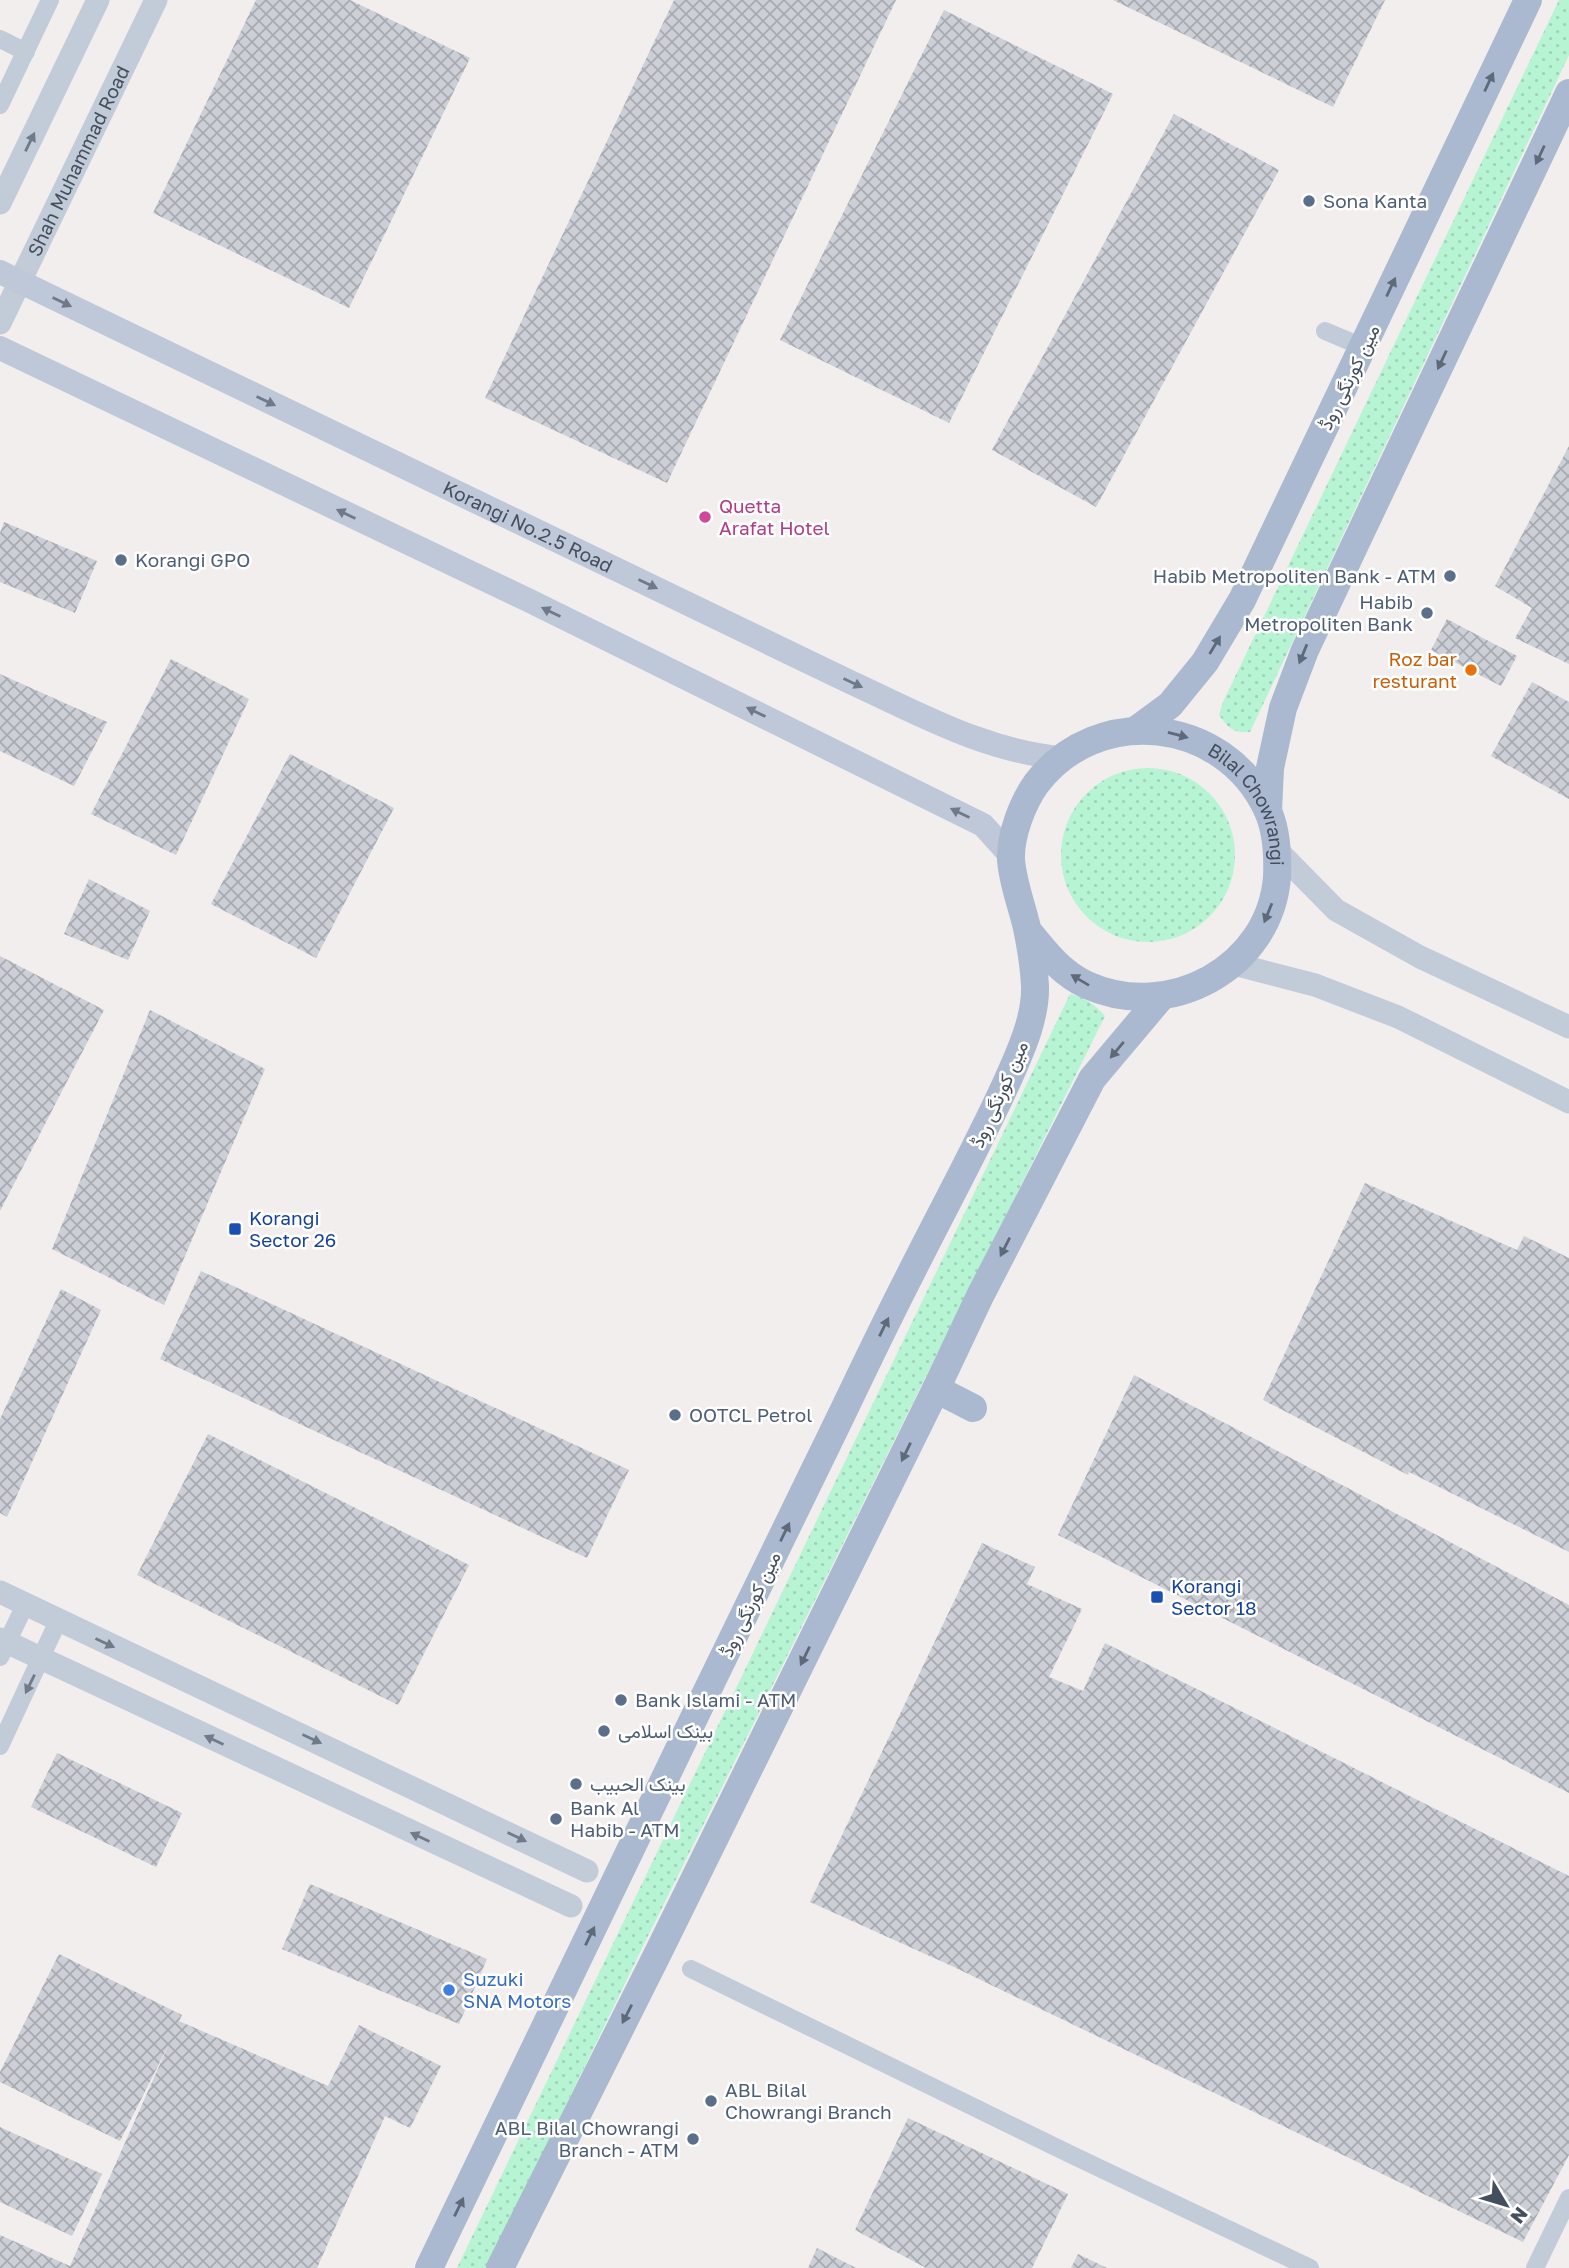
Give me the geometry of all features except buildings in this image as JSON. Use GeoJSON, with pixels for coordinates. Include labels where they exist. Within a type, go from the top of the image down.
{"type":"FeatureCollection","features":[{"type":"Feature","properties":{"kind":"main road","name":"مین کورنگی روڈ"},"geometry":{"type":"LineString","coordinates":[[1136,730],[1170,705],[1205,662],[1242,600],[1528,0]]}},
{"type":"Feature","properties":{"kind":"main road"},"geometry":{"type":"LineString","coordinates":[[1268,811],[1270,768],[1283,708],[1305,650],[1569,93]]}},
{"type":"Feature","properties":{"kind":"main road","name":"Korangi No.2.5 Road"},"geometry":{"type":"LineString","coordinates":[[10,277],[975,740],[1031,755],[1062,758]]}},
{"type":"Feature","properties":{"kind":"main road"},"geometry":{"type":"LineString","coordinates":[[0,348],[542,607],[983,825],[1011,856]]}},
{"type":"Feature","properties":{"kind":"main road","name":"Bilal Chowrangi"},"geometry":{"type":"LineString","coordinates":[[1136,730],[1177,733],[1215,749],[1247,776],[1268,811],[1278,851],[1275,893],[1260,932],[1234,964],[1198,987],[1160,997],[1122,996],[1084,984],[1052,962],[1028,931],[1011,856],[1018,819],[1036,785],[1062,758],[1095,738],[1136,730]]}},
{"type":"Feature","properties":{"kind":"main road","name":"مین کورنگی روڈ"},"geometry":{"type":"LineString","coordinates":[[429,2268],[875,1346],[997,1103],[1024,1042],[1036,992],[1028,931]]}},
{"type":"Feature","properties":{"kind":"main road"},"geometry":{"type":"LineString","coordinates":[[499,2268],[658,1953],[936,1390],[979,1296],[1092,1079],[1160,997]]}},
{"type":"Feature","properties":{"kind":"main road"},"geometry":{"type":"LineString","coordinates":[[936,1390],[973,1408]]}},
{"type":"Feature","properties":{"kind":"street"},"geometry":{"type":"LineString","coordinates":[[0,105],[50,0]]}},
{"type":"Feature","properties":{"kind":"street"},"geometry":{"type":"LineString","coordinates":[[0,203],[98,0]]}},
{"type":"Feature","properties":{"kind":"street","name":"Shah Muhammad Road"},"geometry":{"type":"LineString","coordinates":[[0,323],[10,277],[156,0]]}},
{"type":"Feature","properties":{"kind":"street"},"geometry":{"type":"LineString","coordinates":[[0,39],[26,52]]}},
{"type":"Feature","properties":{"kind":"street"},"geometry":{"type":"LineString","coordinates":[[1325,331],[1363,347]]}},
{"type":"Feature","properties":{"kind":"street"},"geometry":{"type":"LineString","coordinates":[[1278,851],[1336,910],[1420,957],[1569,1027]]}},
{"type":"Feature","properties":{"kind":"street"},"geometry":{"type":"LineString","coordinates":[[1234,964],[1315,985],[1398,1017],[1569,1102]]}},
{"type":"Feature","properties":{"kind":"street"},"geometry":{"type":"LineString","coordinates":[[0,1592],[587,1871]]}},
{"type":"Feature","properties":{"kind":"street"},"geometry":{"type":"LineString","coordinates":[[25,1605],[2,1646],[41,1659],[571,1906]]}},
{"type":"Feature","properties":{"kind":"street"},"geometry":{"type":"LineString","coordinates":[[0,1745],[58,1621]]}},
{"type":"Feature","properties":{"kind":"street"},"geometry":{"type":"LineString","coordinates":[[691,1969],[1310,2268]]}},
{"type":"Feature","properties":{"kind":"street"},"geometry":{"type":"LineString","coordinates":[[1535,2268],[1564,2220],[1569,2198]]}},
{"type":"Feature","properties":{"kind":"green space"},"geometry":{"type":"Polygon","coordinates":[[[1559,0],[1569,0],[1569,55],[1250,732],[1235,731],[1219,715],[1223,702],[1559,0]]]}},
{"type":"Feature","properties":{"kind":"green space"},"geometry":{"type":"Polygon","coordinates":[[[1148,768],[1181,775],[1209,794],[1228,822],[1235,855],[1228,888],[1209,916],[1181,935],[1148,942],[1115,935],[1087,916],[1068,888],[1061,855],[1068,822],[1087,794],[1115,775],[1148,768]]]}},
{"type":"Feature","properties":{"kind":"green space"},"geometry":{"type":"Polygon","coordinates":[[[1070,994],[1089,1002],[1105,1016],[647,1938],[487,2268],[457,2268],[1070,994]]]}},
{"type":"Feature","properties":{"kind":"place","name":"Sona Kanta"},"geometry":{"type":"Point","coordinates":[1309,201]}},
{"type":"Feature","properties":{"kind":"place","name":"Quetta Arafat Hotel"},"geometry":{"type":"Point","coordinates":[705,517]}},
{"type":"Feature","properties":{"kind":"place","name":"Korangi GPO"},"geometry":{"type":"Point","coordinates":[121,560]}},
{"type":"Feature","properties":{"kind":"place","name":"Habib Metropoliten Bank - ATM"},"geometry":{"type":"Point","coordinates":[1450,576]}},
{"type":"Feature","properties":{"kind":"place","name":"Habib Metropoliten Bank"},"geometry":{"type":"Point","coordinates":[1427,613]}},
{"type":"Feature","properties":{"kind":"place","name":"Roz bar resturant"},"geometry":{"type":"Point","coordinates":[1471,670]}},
{"type":"Feature","properties":{"kind":"place","name":"Korangi Sector 26"},"geometry":{"type":"Point","coordinates":[235,1229]}},
{"type":"Feature","properties":{"kind":"place","name":"OOTCL Petrol"},"geometry":{"type":"Point","coordinates":[675,1415]}},
{"type":"Feature","properties":{"kind":"place","name":"Korangi Sector 18"},"geometry":{"type":"Point","coordinates":[1157,1597]}},
{"type":"Feature","properties":{"kind":"place","name":"Bank Islami - ATM"},"geometry":{"type":"Point","coordinates":[621,1700]}},
{"type":"Feature","properties":{"kind":"place","name":"بینک اسلامی"},"geometry":{"type":"Point","coordinates":[604,1731]}},
{"type":"Feature","properties":{"kind":"place","name":"بينک الحبيب"},"geometry":{"type":"Point","coordinates":[576,1784]}},
{"type":"Feature","properties":{"kind":"place","name":"Bank Al Habib - ATM"},"geometry":{"type":"Point","coordinates":[556,1819]}},
{"type":"Feature","properties":{"kind":"place","name":"Suzuki SNA Motors"},"geometry":{"type":"Point","coordinates":[449,1990]}},
{"type":"Feature","properties":{"kind":"place","name":"ABL Bilal Chowrangi Branch"},"geometry":{"type":"Point","coordinates":[711,2101]}},
{"type":"Feature","properties":{"kind":"place","name":"ABL Bilal Chowrangi Branch - ATM"},"geometry":{"type":"Point","coordinates":[693,2139]}}]}
